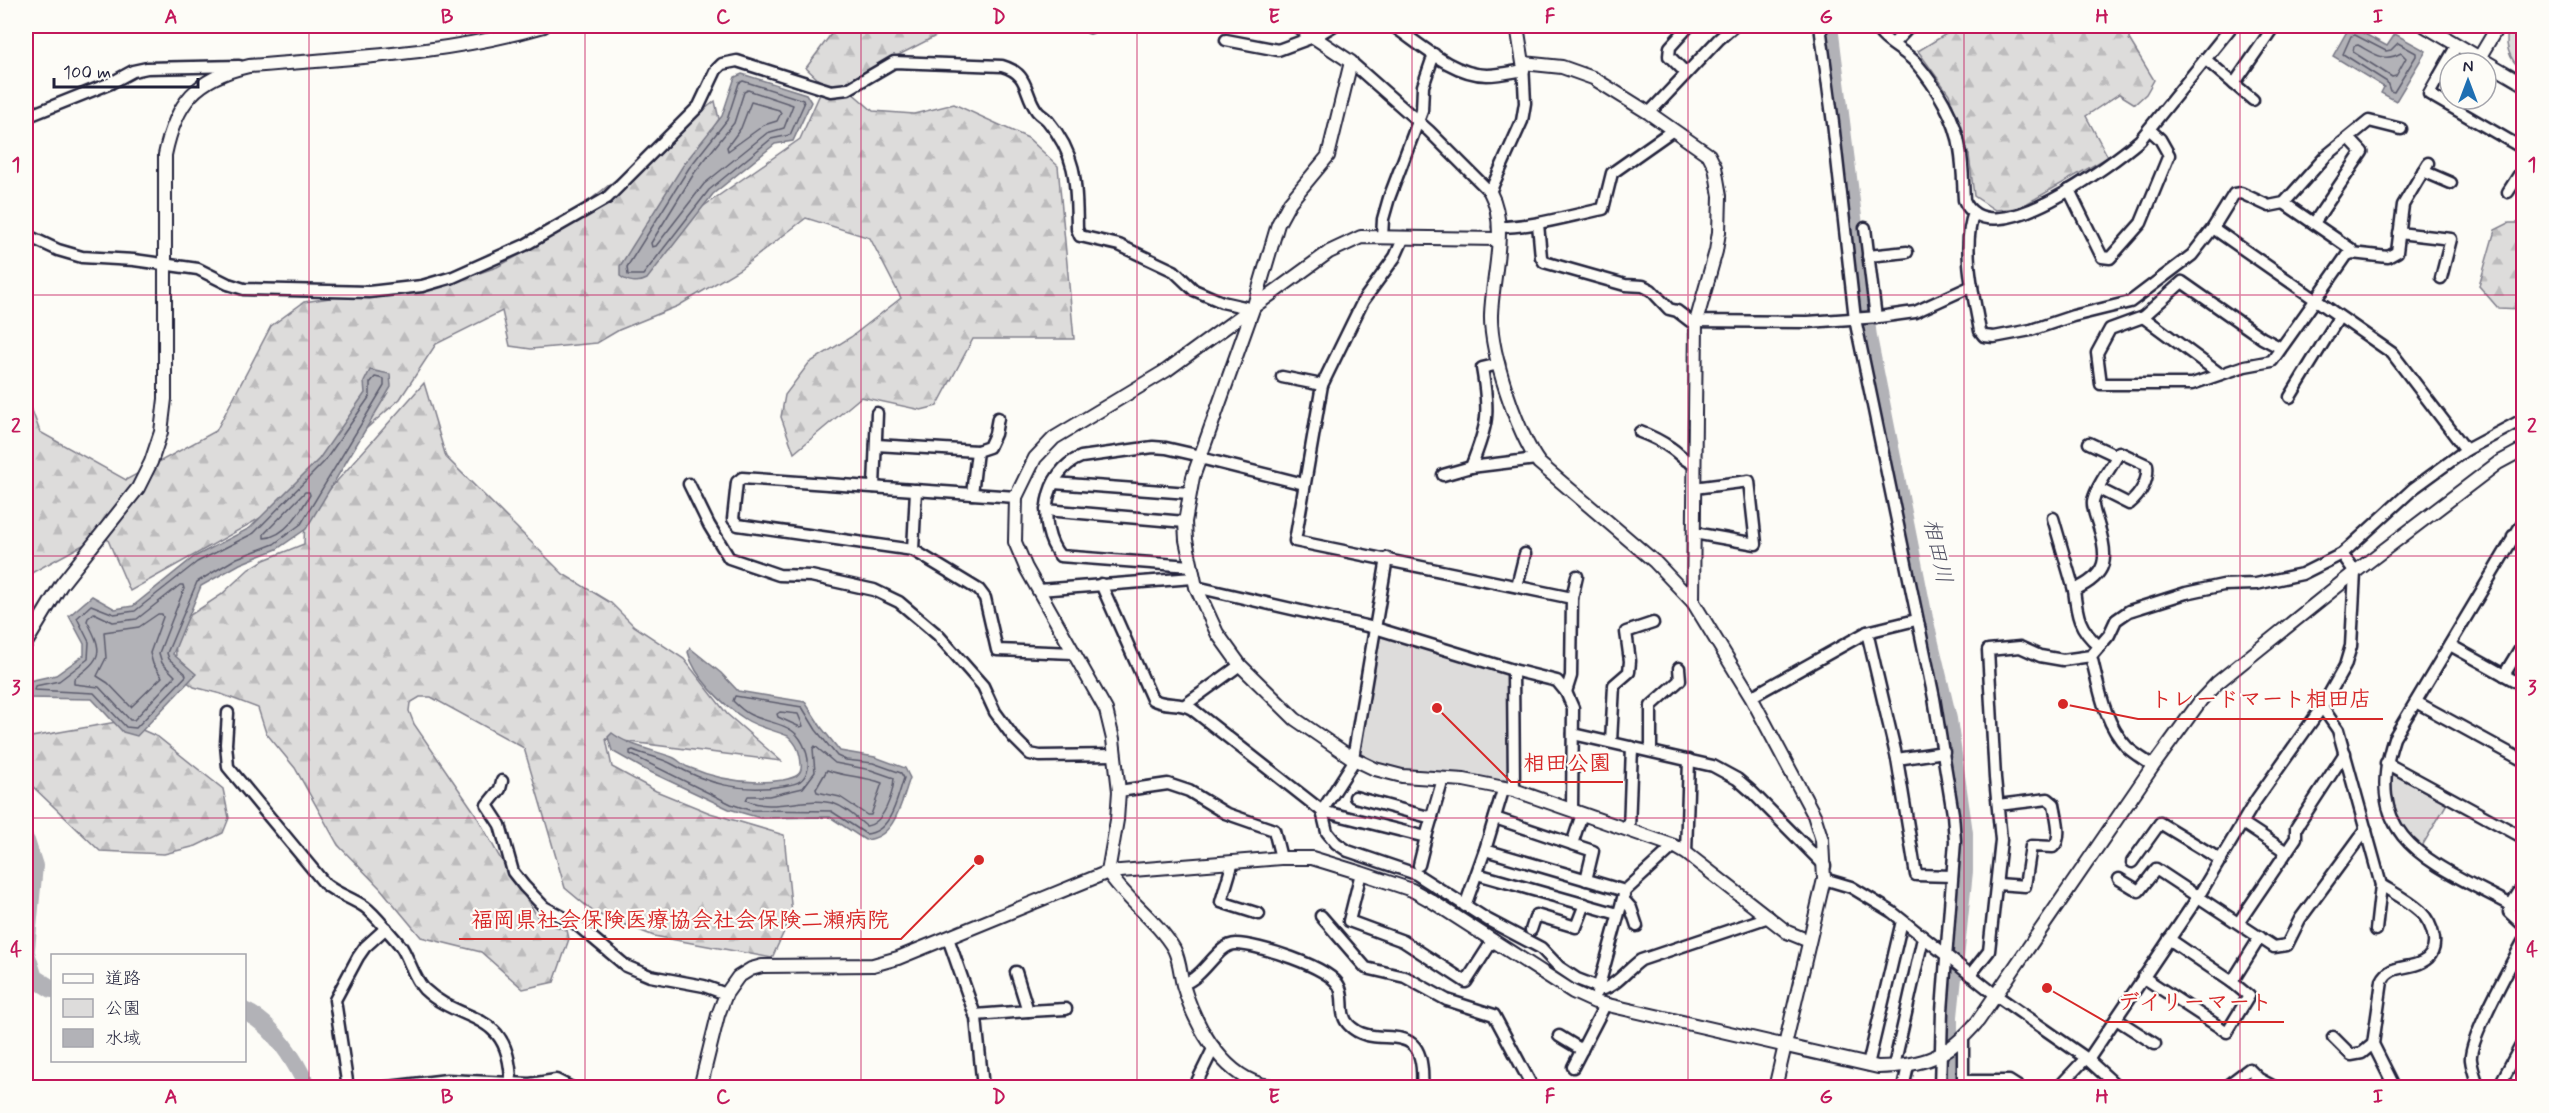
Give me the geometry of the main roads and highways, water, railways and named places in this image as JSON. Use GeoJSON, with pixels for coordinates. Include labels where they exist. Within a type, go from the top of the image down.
{"type":"FeatureCollection","features":[{"type":"Feature","properties":{"kind":"water"},"geometry":{"type":"Polygon","coordinates":[[[2350,26],[2387,46],[2395,34],[2426,51],[2396,101],[2381,93],[2384,87],[2333,56],[2350,26]]]}},
{"type":"Feature","properties":{"kind":"water"},"geometry":{"type":"Polygon","coordinates":[[[742,74],[806,94],[811,102],[793,141],[775,144],[713,194],[647,279],[636,282],[623,278],[620,276],[620,266],[684,164],[722,116],[735,77],[742,74]]]}},
{"type":"Feature","properties":{"kind":"water"},"geometry":{"type":"Polygon","coordinates":[[[370,370],[390,374],[391,387],[306,529],[277,549],[240,564],[201,586],[173,654],[196,674],[137,736],[123,732],[92,699],[26,698],[26,687],[29,681],[56,675],[84,655],[84,644],[69,616],[92,596],[115,609],[133,606],[194,557],[250,528],[319,459],[365,393],[364,382],[370,370]]]}},
{"type":"Feature","properties":{"kind":"water"},"geometry":{"type":"Polygon","coordinates":[[[690,648],[721,673],[738,691],[805,702],[840,751],[875,757],[905,768],[910,778],[896,817],[884,833],[865,840],[830,817],[760,818],[729,809],[644,769],[612,751],[608,737],[612,733],[633,744],[674,758],[688,767],[723,778],[746,782],[771,781],[783,780],[799,774],[800,756],[791,739],[750,722],[710,690],[691,661],[688,652],[690,648]]]}},
{"type":"Feature","properties":{"kind":"waterway","name":"相田川"},"geometry":{"type":"LineString","coordinates":[[1829,26],[1868,337],[1924,618],[1948,719],[1964,833],[1964,871],[1949,1016],[1949,1088]]}},
{"type":"Feature","properties":{"kind":"waterway"},"geometry":{"type":"LineString","coordinates":[[26,841],[34,866],[26,949]]}},
{"type":"Feature","properties":{"kind":"waterway"},"geometry":{"type":"LineString","coordinates":[[26,953],[34,978],[51,988]]}},
{"type":"Feature","properties":{"kind":"waterway"},"geometry":{"type":"LineString","coordinates":[[246,1012],[274,1034],[297,1066],[308,1088]]}},
{"type":"Feature","properties":{"kind":"place","name":"トレードマート相田店"},"geometry":{"type":"Point","coordinates":[2063,704]}},
{"type":"Feature","properties":{"kind":"place","name":"相田公園"},"geometry":{"type":"Point","coordinates":[1437,708]}},
{"type":"Feature","properties":{"kind":"place","name":"福岡県社会保険医療協会社会保険二瀬病院"},"geometry":{"type":"Point","coordinates":[979,860]}},
{"type":"Feature","properties":{"kind":"place","name":"デイリーマート"},"geometry":{"type":"Point","coordinates":[2047,988]}}]}
